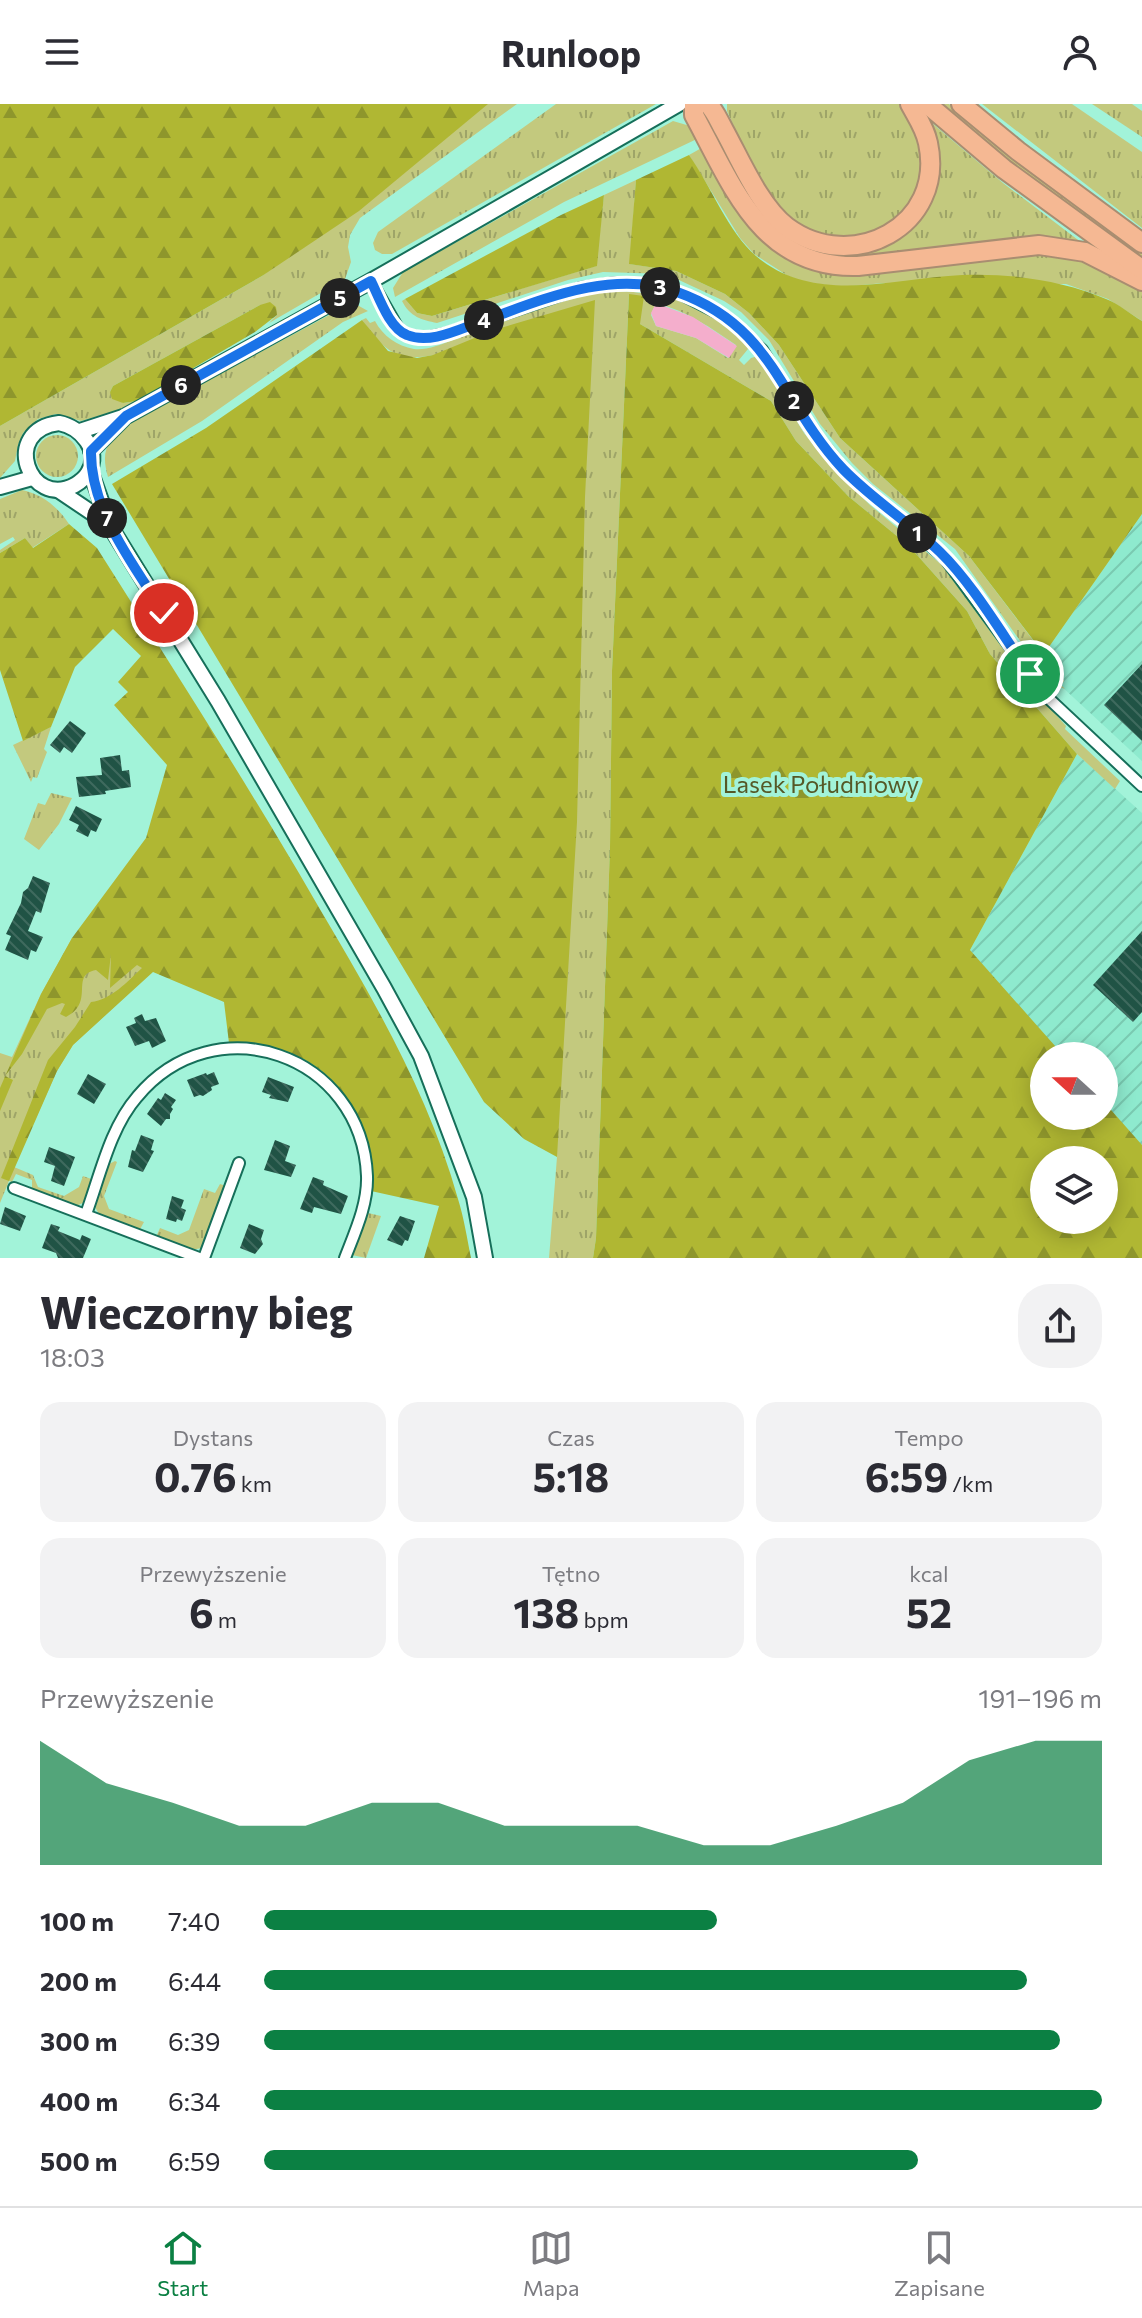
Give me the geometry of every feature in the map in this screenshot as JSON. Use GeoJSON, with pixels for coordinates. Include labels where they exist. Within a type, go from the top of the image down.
{"type":"FeatureCollection","features":[{"type":"Feature","properties":{"kind":"highway"},"geometry":{"type":"LineString","coordinates":[[694,104],[694,115],[754,218],[791,253],[815,263],[835,267],[858,266],[1039,245],[1085,252],[1142,281]]}},
{"type":"Feature","properties":{"kind":"highway"},"geometry":{"type":"LineString","coordinates":[[708,104],[756,188],[784,226],[814,242],[850,247],[867,245],[887,236],[905,223],[921,199],[927,183],[928,145],[922,125],[910,104]]}},
{"type":"Feature","properties":{"kind":"highway"},"geometry":{"type":"LineString","coordinates":[[927,104],[1004,169],[1142,270]]}},
{"type":"Feature","properties":{"kind":"highway"},"geometry":{"type":"LineString","coordinates":[[961,104],[1018,151],[1142,243]]}},
{"type":"Feature","properties":{"kind":"main road"},"geometry":{"type":"LineString","coordinates":[[80,431],[126,416],[371,281],[679,104]]}},
{"type":"Feature","properties":{"kind":"main road"},"geometry":{"type":"LineString","coordinates":[[91,451],[126,416]]}},
{"type":"Feature","properties":{"kind":"main road"},"geometry":{"type":"LineString","coordinates":[[90,470],[81,481],[69,488],[46,488],[29,472],[26,445],[39,428],[59,423],[80,431],[87,440],[91,451],[90,470],[110,526],[218,701],[421,1056],[474,1197],[485,1258]]}},
{"type":"Feature","properties":{"kind":"main road"},"geometry":{"type":"LineString","coordinates":[[0,487],[29,472]]}},
{"type":"Feature","properties":{"kind":"main road"},"geometry":{"type":"LineString","coordinates":[[58,490],[110,526]]}},
{"type":"Feature","properties":{"kind":"street"},"geometry":{"type":"LineString","coordinates":[[371,281],[399,330],[408,336],[425,338],[449,333],[581,288],[616,283],[647,284],[677,292],[726,317],[762,350],[810,428],[843,469],[945,558],[1047,697],[1142,786]]}},
{"type":"Feature","properties":{"kind":"street"},"geometry":{"type":"LineString","coordinates":[[86,1214],[120,1122],[148,1085],[172,1067],[207,1051],[253,1049],[305,1066],[345,1103],[357,1128],[367,1177],[360,1216],[345,1258]]}},
{"type":"Feature","properties":{"kind":"street"},"geometry":{"type":"LineString","coordinates":[[14,1188],[201,1258],[239,1163]]}},
{"type":"Feature","properties":{"kind":"shaded area"},"geometry":{"type":"Polygon","coordinates":[[[656,303],[693,317],[737,346],[729,358],[696,338],[656,326],[651,313],[656,303]]]}},
{"type":"Feature","properties":{"kind":"shaded area"},"geometry":{"type":"Polygon","coordinates":[[[1142,514],[1142,761],[1060,685],[1064,681],[1044,654],[1142,514]]]}},
{"type":"Feature","properties":{"kind":"shaded area"},"geometry":{"type":"Polygon","coordinates":[[[1077,754],[1142,813],[1142,1147],[1118,1120],[1118,1042],[1049,1042],[970,950],[1077,754]]]}},
{"type":"Feature","properties":{"kind":"green space"},"geometry":{"type":"Polygon","coordinates":[[[0,104],[488,104],[359,211],[262,276],[0,426],[0,104]]]}},
{"type":"Feature","properties":{"kind":"green space"},"geometry":{"type":"Polygon","coordinates":[[[482,104],[517,104],[360,218],[350,235],[348,247],[351,262],[345,279],[269,323],[277,315],[260,305],[113,386],[110,392],[123,403],[137,401],[119,410],[81,421],[56,414],[38,419],[23,433],[15,461],[0,478],[0,426],[262,276],[482,104]]]}},
{"type":"Feature","properties":{"kind":"green space"},"geometry":{"type":"Polygon","coordinates":[[[556,104],[656,104],[392,254],[375,250],[373,243],[378,232],[556,104]]]}},
{"type":"Feature","properties":{"kind":"green space"},"geometry":{"type":"Polygon","coordinates":[[[727,104],[901,104],[920,146],[922,162],[917,190],[900,214],[864,236],[837,238],[809,230],[783,215],[762,188],[730,133],[735,129],[727,104]]]}},
{"type":"Feature","properties":{"kind":"green space"},"geometry":{"type":"Polygon","coordinates":[[[938,104],[949,104],[997,145],[1142,253],[1142,262],[993,151],[938,104]]]}},
{"type":"Feature","properties":{"kind":"green space"},"geometry":{"type":"Polygon","coordinates":[[[982,104],[1072,104],[1142,152],[1142,228],[982,104]]]}},
{"type":"Feature","properties":{"kind":"green space"},"geometry":{"type":"Polygon","coordinates":[[[1092,104],[1132,104],[1142,111],[1142,137],[1092,104]]]}},
{"type":"Feature","properties":{"kind":"green space"},"geometry":{"type":"Polygon","coordinates":[[[927,119],[1003,183],[1086,246],[852,261],[807,253],[765,223],[715,141],[721,138],[749,187],[834,254],[852,253],[877,247],[895,235],[926,204],[927,119]]]}},
{"type":"Feature","properties":{"kind":"green space"},"geometry":{"type":"Polygon","coordinates":[[[673,121],[690,126],[699,138],[564,202],[395,297],[393,288],[403,272],[673,121]]]}},
{"type":"Feature","properties":{"kind":"green space"},"geometry":{"type":"Polygon","coordinates":[[[705,146],[756,232],[787,260],[806,268],[850,275],[1034,254],[1075,257],[1142,289],[1142,321],[1108,299],[1066,284],[884,283],[840,287],[788,276],[754,254],[740,238],[689,155],[705,146]]]}},
{"type":"Feature","properties":{"kind":"green space"},"geometry":{"type":"Polygon","coordinates":[[[689,155],[728,222],[746,246],[779,271],[829,285],[962,275],[1017,277],[1089,292],[1142,321],[1142,514],[1044,654],[969,556],[840,438],[779,345],[749,313],[725,294],[676,271],[629,264],[636,180],[689,155]]]}},
{"type":"Feature","properties":{"kind":"green space"},"geometry":{"type":"Polygon","coordinates":[[[636,180],[630,264],[676,271],[725,294],[749,313],[779,345],[840,438],[969,556],[1064,681],[1061,685],[1065,689],[1052,684],[1060,677],[1048,664],[1040,669],[955,549],[873,484],[852,463],[820,424],[769,340],[741,312],[724,301],[666,274],[603,272],[568,280],[437,323],[417,317],[402,301],[405,299],[417,313],[432,316],[596,266],[604,195],[636,180]]]}},
{"type":"Feature","properties":{"kind":"green space"},"geometry":{"type":"Polygon","coordinates":[[[604,195],[597,266],[432,316],[417,313],[405,299],[561,215],[604,195]]]}},
{"type":"Feature","properties":{"kind":"green space"},"geometry":{"type":"Polygon","coordinates":[[[608,291],[658,295],[690,304],[719,320],[740,337],[748,349],[739,360],[744,365],[758,356],[804,433],[829,464],[870,505],[942,565],[1028,683],[1066,726],[1065,729],[1120,781],[1115,789],[1077,754],[990,654],[967,611],[909,546],[848,496],[796,441],[771,401],[640,324],[629,294],[612,671],[610,847],[596,1238],[593,1258],[549,1258],[557,1157],[433,355],[400,355],[384,346],[362,320],[375,321],[386,336],[396,343],[422,349],[443,344],[495,322],[608,291]],[[656,303],[651,315],[656,326],[696,338],[728,358],[736,345],[698,321],[656,303]]]}},
{"type":"Feature","properties":{"kind":"green space","name":"Lasek Południowy"},"geometry":{"type":"Polygon","coordinates":[[[629,294],[644,296],[640,324],[771,401],[796,441],[848,496],[909,546],[967,611],[990,654],[1077,754],[970,950],[1052,1042],[1030,1042],[1030,1130],[1118,1130],[1118,1118],[1142,1145],[1142,1258],[593,1258],[610,847],[612,671],[629,294]]]}},
{"type":"Feature","properties":{"kind":"green space"},"geometry":{"type":"Polygon","coordinates":[[[595,300],[585,497],[577,822],[557,1157],[524,1139],[484,1102],[112,484],[206,428],[362,320],[388,351],[417,358],[433,355],[494,330],[595,300]]]}},
{"type":"Feature","properties":{"kind":"green space"},"geometry":{"type":"Polygon","coordinates":[[[270,302],[276,307],[277,315],[255,332],[137,401],[123,403],[112,399],[110,392],[113,386],[270,302]]]}},
{"type":"Feature","properties":{"kind":"green space"},"geometry":{"type":"Polygon","coordinates":[[[346,306],[359,306],[368,311],[343,322],[202,421],[108,477],[105,459],[108,446],[129,423],[346,306]]]}},
{"type":"Feature","properties":{"kind":"green space"},"geometry":{"type":"Polygon","coordinates":[[[57,435],[72,441],[78,456],[72,471],[57,477],[42,471],[36,456],[42,441],[57,435]]]}},
{"type":"Feature","properties":{"kind":"green space"},"geometry":{"type":"Polygon","coordinates":[[[22,490],[49,502],[69,524],[32,548],[25,538],[0,553],[15,540],[13,537],[0,544],[0,499],[22,490]]]}},
{"type":"Feature","properties":{"kind":"green space"},"geometry":{"type":"Polygon","coordinates":[[[69,524],[97,548],[261,810],[376,1007],[431,1120],[462,1213],[471,1258],[424,1258],[439,1206],[371,1191],[372,1171],[364,1131],[344,1094],[331,1079],[315,1066],[289,1053],[263,1046],[229,1043],[224,1002],[153,972],[73,1045],[57,1071],[9,1181],[1,1178],[48,1060],[91,1002],[112,994],[142,968],[137,965],[110,988],[111,954],[108,980],[96,970],[88,973],[84,977],[80,1004],[66,1017],[60,1014],[65,1004],[47,1009],[22,1054],[6,1075],[41,994],[72,938],[146,838],[167,765],[114,705],[128,692],[118,682],[141,656],[113,629],[75,667],[51,727],[23,741],[0,670],[0,553],[25,538],[33,548],[69,524]]]}},
{"type":"Feature","properties":{"kind":"green space"},"geometry":{"type":"Polygon","coordinates":[[[51,727],[44,749],[47,752],[37,778],[33,777],[31,782],[13,745],[51,727]]]}},
{"type":"Feature","properties":{"kind":"green space"},"geometry":{"type":"Polygon","coordinates":[[[51,793],[72,798],[59,824],[39,850],[24,839],[38,803],[45,805],[51,793]]]}},
{"type":"Feature","properties":{"kind":"green space"},"geometry":{"type":"Polygon","coordinates":[[[72,938],[153,971],[73,1045],[57,1071],[14,1167],[33,1175],[38,1187],[64,1196],[79,1187],[83,1176],[94,1180],[85,1202],[76,1206],[32,1190],[32,1180],[16,1174],[12,1182],[9,1181],[0,1203],[0,1053],[12,1057],[41,994],[72,938]]]}},
{"type":"Feature","properties":{"kind":"green space"},"geometry":{"type":"Polygon","coordinates":[[[5,1076],[13,1080],[0,1111],[0,1088],[5,1076]]]}},
{"type":"Feature","properties":{"kind":"green space"},"geometry":{"type":"Polygon","coordinates":[[[115,1161],[104,1196],[109,1209],[144,1222],[139,1231],[100,1216],[95,1207],[109,1164],[115,1161]]]}},
{"type":"Feature","properties":{"kind":"green space"},"geometry":{"type":"Polygon","coordinates":[[[220,1184],[226,1186],[202,1248],[191,1250],[156,1237],[160,1228],[178,1235],[189,1230],[204,1189],[215,1193],[220,1184]]]}},
{"type":"Feature","properties":{"kind":"green space"},"geometry":{"type":"Polygon","coordinates":[[[368,1213],[381,1216],[366,1258],[352,1255],[368,1213]]]}},
{"type":"Feature","properties":{"kind":"building"},"geometry":{"type":"Polygon","coordinates":[[[1142,664],[1142,741],[1104,705],[1142,664]]]}},
{"type":"Feature","properties":{"kind":"building"},"geometry":{"type":"Polygon","coordinates":[[[70,721],[86,733],[72,753],[64,747],[60,753],[50,745],[70,721]]]}},
{"type":"Feature","properties":{"kind":"building"},"geometry":{"type":"Polygon","coordinates":[[[120,755],[122,771],[129,770],[131,787],[79,797],[76,777],[102,775],[100,758],[120,755]]]}},
{"type":"Feature","properties":{"kind":"building"},"geometry":{"type":"Polygon","coordinates":[[[76,806],[102,819],[96,832],[91,830],[88,837],[76,831],[79,825],[69,820],[76,806]]]}},
{"type":"Feature","properties":{"kind":"building"},"geometry":{"type":"Polygon","coordinates":[[[33,876],[50,883],[41,913],[36,911],[28,931],[43,937],[36,952],[31,950],[28,960],[5,950],[11,936],[6,934],[33,876]]]}},
{"type":"Feature","properties":{"kind":"building"},"geometry":{"type":"Polygon","coordinates":[[[1142,931],[1142,1012],[1133,1022],[1093,985],[1142,931]]]}},
{"type":"Feature","properties":{"kind":"building"},"geometry":{"type":"Polygon","coordinates":[[[142,1014],[145,1021],[156,1018],[166,1041],[152,1048],[149,1041],[135,1046],[126,1027],[136,1023],[134,1018],[142,1014]]]}},
{"type":"Feature","properties":{"kind":"building"},"geometry":{"type":"Polygon","coordinates":[[[214,1072],[219,1084],[203,1096],[194,1097],[187,1080],[214,1072]]]}},
{"type":"Feature","properties":{"kind":"building"},"geometry":{"type":"Polygon","coordinates":[[[88,1074],[106,1084],[94,1104],[77,1094],[88,1074]]]}},
{"type":"Feature","properties":{"kind":"building"},"geometry":{"type":"Polygon","coordinates":[[[268,1077],[294,1087],[288,1102],[269,1098],[271,1095],[262,1092],[268,1077]]]}},
{"type":"Feature","properties":{"kind":"building"},"geometry":{"type":"Polygon","coordinates":[[[165,1093],[176,1100],[171,1107],[170,1119],[166,1119],[161,1126],[147,1114],[165,1093]]]}},
{"type":"Feature","properties":{"kind":"building"},"geometry":{"type":"Polygon","coordinates":[[[141,1135],[154,1140],[151,1150],[154,1151],[143,1172],[128,1167],[132,1150],[135,1151],[141,1135]]]}},
{"type":"Feature","properties":{"kind":"building"},"geometry":{"type":"Polygon","coordinates":[[[275,1140],[290,1146],[285,1161],[296,1165],[291,1177],[264,1170],[275,1140]]]}},
{"type":"Feature","properties":{"kind":"building"},"geometry":{"type":"Polygon","coordinates":[[[49,1147],[75,1157],[64,1186],[51,1181],[55,1166],[44,1162],[49,1147]]]}},
{"type":"Feature","properties":{"kind":"building"},"geometry":{"type":"Polygon","coordinates":[[[313,1177],[348,1196],[341,1214],[314,1207],[312,1213],[300,1209],[313,1177]]]}},
{"type":"Feature","properties":{"kind":"building"},"geometry":{"type":"Polygon","coordinates":[[[172,1196],[184,1200],[181,1208],[186,1210],[182,1221],[166,1219],[172,1196]]]}},
{"type":"Feature","properties":{"kind":"building"},"geometry":{"type":"Polygon","coordinates":[[[5,1207],[26,1216],[20,1231],[0,1224],[5,1207]]]}},
{"type":"Feature","properties":{"kind":"building"},"geometry":{"type":"Polygon","coordinates":[[[400,1216],[415,1221],[408,1241],[405,1240],[402,1246],[387,1240],[400,1216]]]}},
{"type":"Feature","properties":{"kind":"building"},"geometry":{"type":"Polygon","coordinates":[[[51,1224],[60,1227],[58,1231],[80,1240],[82,1235],[91,1239],[83,1258],[58,1258],[56,1253],[42,1248],[51,1224]]]}},
{"type":"Feature","properties":{"kind":"building"},"geometry":{"type":"Polygon","coordinates":[[[249,1224],[264,1230],[263,1244],[255,1254],[240,1248],[249,1224]]]}},
{"type":"Feature","properties":{"kind":"route"},"geometry":{"type":"LineString","coordinates":[[164,613],[110,526],[90,470],[91,451],[126,416],[371,281],[399,330],[408,336],[425,338],[449,333],[581,288],[616,283],[647,284],[677,292],[709,307],[741,328],[762,350],[810,428],[843,469],[945,558],[1030,674]]}}]}
